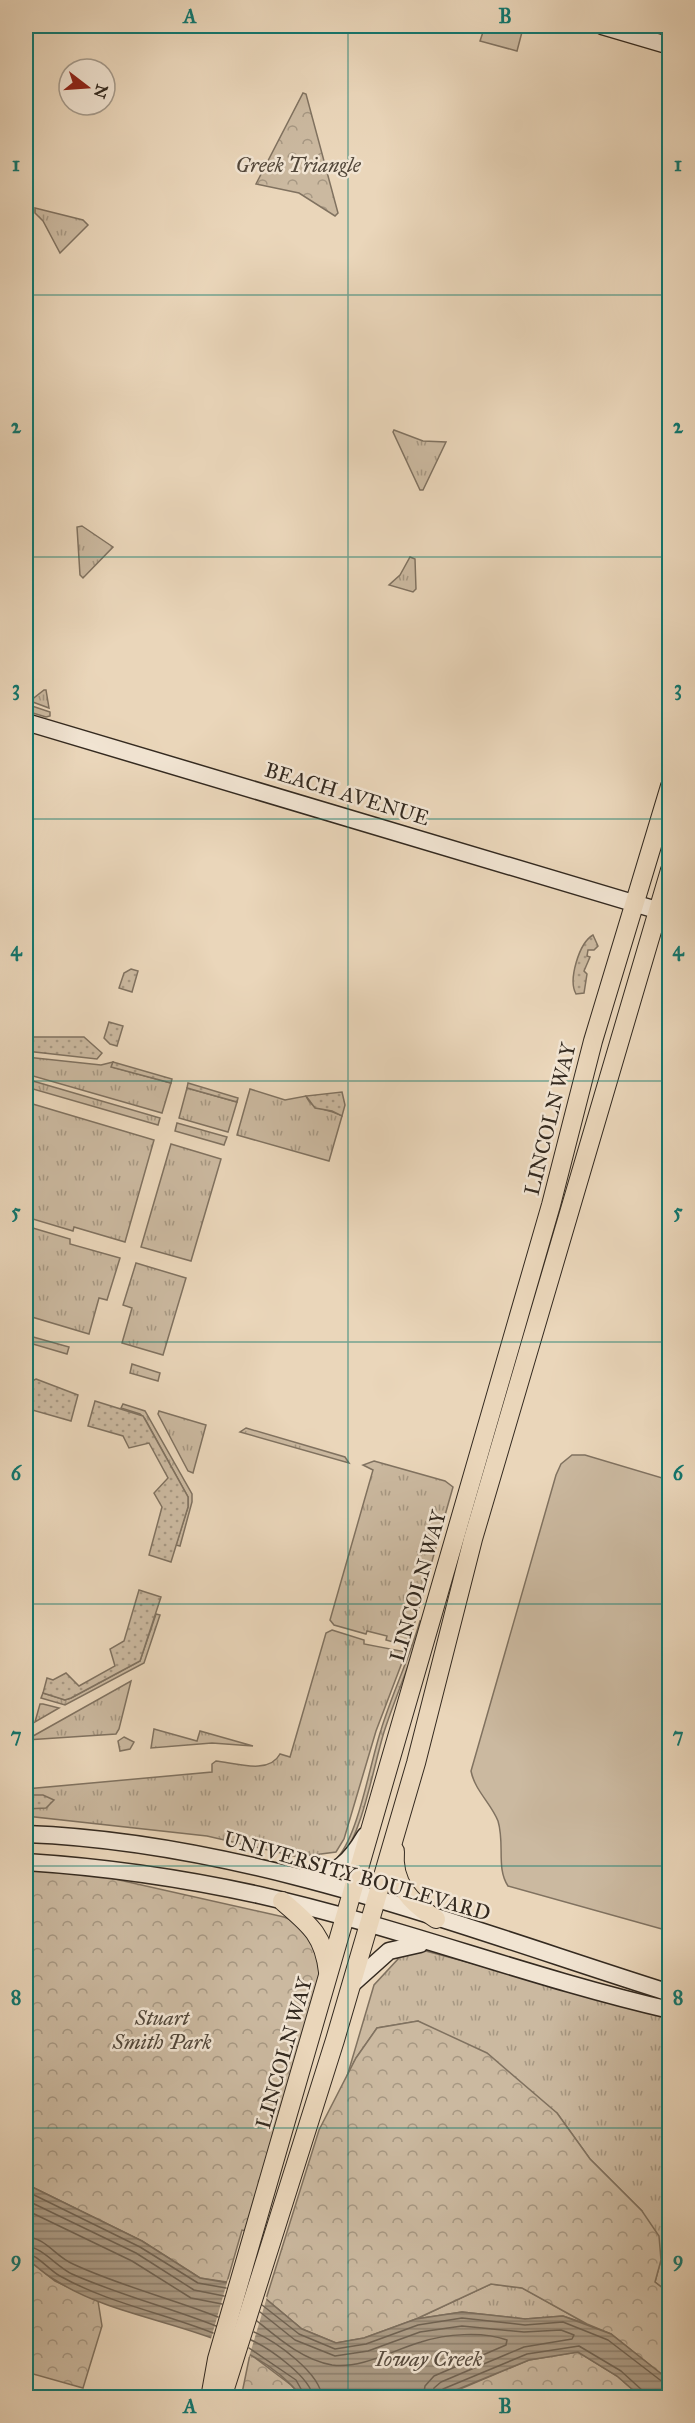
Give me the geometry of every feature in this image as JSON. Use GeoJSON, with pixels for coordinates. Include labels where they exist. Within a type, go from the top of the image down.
{"type":"FeatureCollection","features":[{"type":"Feature","properties":{"kind":"main road"},"geometry":{"type":"LineString","coordinates":[[602,26],[669,46]]}},
{"type":"Feature","properties":{"kind":"main road","name":"BEACH AVENUE"},"geometry":{"type":"LineString","coordinates":[[26,722],[663,912]]}},
{"type":"Feature","properties":{"kind":"main road","name":"LINCOLN WAY"},"geometry":{"type":"LineString","coordinates":[[210,2397],[226,2362],[263,2236],[329,1978],[552,1205],[585,1069],[632,903],[669,786]]}},
{"type":"Feature","properties":{"kind":"main road","name":"LINCOLN WAY"},"geometry":{"type":"LineString","coordinates":[[263,2236],[351,1985],[369,1925],[473,1539],[663,912],[669,870]]}},
{"type":"Feature","properties":{"kind":"main road"},"geometry":{"type":"LineString","coordinates":[[290,1876],[316,1877],[338,1870],[359,1847],[374,1823]]}},
{"type":"Feature","properties":{"kind":"main road"},"geometry":{"type":"LineString","coordinates":[[396,1831],[394,1858],[397,1879],[412,1901],[436,1919]]}},
{"type":"Feature","properties":{"kind":"main road","name":"UNIVERSITY BOULEVARD"},"geometry":{"type":"LineString","coordinates":[[26,1834],[199,1855],[290,1876],[376,1900],[669,1993]]}},
{"type":"Feature","properties":{"kind":"main road"},"geometry":{"type":"LineString","coordinates":[[26,1862],[142,1874],[282,1901],[609,1996],[669,2010]]}},
{"type":"Feature","properties":{"kind":"main road"},"geometry":{"type":"LineString","coordinates":[[282,1901],[318,1936],[324,1946],[329,1978]]}},
{"type":"Feature","properties":{"kind":"main road"},"geometry":{"type":"LineString","coordinates":[[351,1985],[388,1951],[428,1943]]}},
{"type":"Feature","properties":{"kind":"main road","name":"LINCOLN WAY"},"geometry":{"type":"LineString","coordinates":[[222,2397],[226,2362]]}},
{"type":"Feature","properties":{"kind":"green space"},"geometry":{"type":"Polygon","coordinates":[[[485,26],[498,26],[522,32],[517,51],[480,41],[485,26]]]}},
{"type":"Feature","properties":{"kind":"green space","name":"Greek Triangle"},"geometry":{"type":"Polygon","coordinates":[[[303,93],[306,94],[338,213],[335,216],[299,193],[256,184],[303,93]]]}},
{"type":"Feature","properties":{"kind":"green space"},"geometry":{"type":"Polygon","coordinates":[[[35,208],[83,220],[88,225],[60,253],[43,221],[35,213],[35,208]]]}},
{"type":"Feature","properties":{"kind":"green space"},"geometry":{"type":"Polygon","coordinates":[[[394,430],[423,441],[446,442],[423,490],[420,490],[394,430]]]}},
{"type":"Feature","properties":{"kind":"green space"},"geometry":{"type":"Polygon","coordinates":[[[82,526],[113,547],[83,578],[80,575],[77,527],[82,526]]]}},
{"type":"Feature","properties":{"kind":"green space"},"geometry":{"type":"Polygon","coordinates":[[[410,557],[415,559],[416,589],[413,592],[389,585],[400,575],[410,557]]]}},
{"type":"Feature","properties":{"kind":"green space"},"geometry":{"type":"Polygon","coordinates":[[[44,690],[46,690],[49,708],[30,701],[44,690]]]}},
{"type":"Feature","properties":{"kind":"green space"},"geometry":{"type":"Polygon","coordinates":[[[26,704],[50,712],[50,716],[26,711],[26,704]]]}},
{"type":"Feature","properties":{"kind":"green space"},"geometry":{"type":"Polygon","coordinates":[[[26,893],[32,923],[26,924],[26,893]]]}},
{"type":"Feature","properties":{"kind":"green space"},"geometry":{"type":"Polygon","coordinates":[[[593,935],[598,946],[594,950],[588,950],[587,956],[590,957],[584,971],[587,974],[584,993],[576,994],[573,980],[576,962],[583,946],[593,935]]]}},
{"type":"Feature","properties":{"kind":"green space"},"geometry":{"type":"Polygon","coordinates":[[[131,969],[138,971],[132,992],[119,988],[124,973],[131,969]]]}},
{"type":"Feature","properties":{"kind":"green space"},"geometry":{"type":"Polygon","coordinates":[[[109,1022],[123,1026],[117,1046],[110,1044],[104,1038],[109,1022]]]}},
{"type":"Feature","properties":{"kind":"green space"},"geometry":{"type":"Polygon","coordinates":[[[26,1037],[84,1037],[102,1053],[97,1059],[26,1051],[26,1037]]]}},
{"type":"Feature","properties":{"kind":"green space"},"geometry":{"type":"Polygon","coordinates":[[[26,1057],[101,1065],[113,1062],[112,1067],[171,1083],[162,1113],[26,1074],[26,1057]]]}},
{"type":"Feature","properties":{"kind":"green space"},"geometry":{"type":"Polygon","coordinates":[[[113,1062],[172,1079],[171,1083],[111,1067],[113,1062]]]}},
{"type":"Feature","properties":{"kind":"green space"},"geometry":{"type":"Polygon","coordinates":[[[26,1079],[160,1118],[158,1125],[26,1087],[26,1079]]]}},
{"type":"Feature","properties":{"kind":"green space"},"geometry":{"type":"Polygon","coordinates":[[[188,1083],[238,1098],[237,1102],[187,1088],[188,1083]]]}},
{"type":"Feature","properties":{"kind":"green space"},"geometry":{"type":"Polygon","coordinates":[[[187,1088],[237,1102],[228,1132],[179,1118],[187,1088]]]}},
{"type":"Feature","properties":{"kind":"green space"},"geometry":{"type":"Polygon","coordinates":[[[250,1089],[285,1100],[306,1096],[313,1105],[342,1116],[329,1161],[237,1135],[250,1089]]]}},
{"type":"Feature","properties":{"kind":"green space"},"geometry":{"type":"Polygon","coordinates":[[[342,1092],[345,1105],[342,1116],[332,1111],[315,1108],[306,1096],[342,1092]]]}},
{"type":"Feature","properties":{"kind":"green space"},"geometry":{"type":"Polygon","coordinates":[[[26,1102],[154,1140],[125,1242],[74,1227],[73,1231],[26,1217],[26,1102]]]}},
{"type":"Feature","properties":{"kind":"green space"},"geometry":{"type":"Polygon","coordinates":[[[177,1123],[227,1137],[224,1145],[175,1131],[177,1123]]]}},
{"type":"Feature","properties":{"kind":"green space"},"geometry":{"type":"Polygon","coordinates":[[[171,1144],[221,1159],[191,1261],[141,1247],[171,1144]]]}},
{"type":"Feature","properties":{"kind":"green space"},"geometry":{"type":"Polygon","coordinates":[[[26,1226],[70,1239],[70,1244],[120,1258],[107,1300],[99,1298],[89,1334],[32,1317],[26,1307],[26,1226]]]}},
{"type":"Feature","properties":{"kind":"green space"},"geometry":{"type":"Polygon","coordinates":[[[136,1263],[186,1278],[163,1355],[122,1343],[132,1308],[123,1305],[136,1263]]]}},
{"type":"Feature","properties":{"kind":"green space"},"geometry":{"type":"Polygon","coordinates":[[[26,1335],[69,1347],[67,1354],[26,1342],[26,1335]]]}},
{"type":"Feature","properties":{"kind":"green space"},"geometry":{"type":"Polygon","coordinates":[[[132,1364],[160,1373],[158,1381],[130,1373],[132,1364]]]}},
{"type":"Feature","properties":{"kind":"green space"},"geometry":{"type":"Polygon","coordinates":[[[36,1379],[78,1395],[71,1421],[29,1409],[26,1411],[26,1384],[36,1379]]]}},
{"type":"Feature","properties":{"kind":"green space"},"geometry":{"type":"Polygon","coordinates":[[[95,1401],[143,1416],[188,1497],[188,1507],[171,1562],[149,1555],[162,1507],[154,1493],[168,1478],[149,1443],[129,1448],[123,1436],[88,1426],[95,1401]]]}},
{"type":"Feature","properties":{"kind":"green space"},"geometry":{"type":"Polygon","coordinates":[[[123,1404],[145,1411],[192,1494],[180,1546],[176,1545],[188,1507],[188,1497],[145,1419],[140,1414],[121,1408],[123,1404]]]}},
{"type":"Feature","properties":{"kind":"green space"},"geometry":{"type":"Polygon","coordinates":[[[159,1411],[206,1425],[193,1473],[188,1471],[158,1414],[159,1411]]]}},
{"type":"Feature","properties":{"kind":"green space"},"geometry":{"type":"Polygon","coordinates":[[[246,1428],[345,1457],[349,1463],[240,1432],[246,1428]]]}},
{"type":"Feature","properties":{"kind":"green space"},"geometry":{"type":"Polygon","coordinates":[[[572,1455],[585,1455],[669,1480],[669,1931],[508,1886],[502,1871],[498,1821],[476,1785],[471,1771],[556,1475],[561,1464],[572,1455]]]}},
{"type":"Feature","properties":{"kind":"green space"},"geometry":{"type":"Polygon","coordinates":[[[374,1461],[445,1481],[453,1487],[408,1646],[386,1640],[387,1636],[367,1631],[366,1634],[334,1625],[330,1620],[373,1470],[363,1465],[374,1461]]]}},
{"type":"Feature","properties":{"kind":"green space"},"geometry":{"type":"Polygon","coordinates":[[[139,1590],[161,1597],[140,1661],[65,1700],[43,1693],[47,1678],[53,1680],[66,1673],[79,1686],[115,1666],[110,1649],[124,1641],[139,1590]]]}},
{"type":"Feature","properties":{"kind":"green space"},"geometry":{"type":"Polygon","coordinates":[[[156,1614],[160,1615],[144,1663],[65,1705],[41,1698],[43,1693],[65,1700],[71,1698],[140,1661],[156,1614]]]}},
{"type":"Feature","properties":{"kind":"green space"},"geometry":{"type":"Polygon","coordinates":[[[420,1621],[423,1622],[384,1732],[367,1799],[349,1847],[341,1859],[338,1857],[352,1832],[358,1815],[381,1730],[420,1621]]]}},
{"type":"Feature","properties":{"kind":"green space"},"geometry":{"type":"Polygon","coordinates":[[[332,1630],[364,1640],[364,1644],[406,1652],[376,1731],[344,1839],[336,1852],[298,1857],[207,1836],[26,1816],[26,1809],[32,1809],[31,1795],[26,1797],[26,1789],[212,1772],[212,1764],[216,1761],[260,1766],[275,1760],[280,1754],[290,1757],[326,1633],[332,1630]]]}},
{"type":"Feature","properties":{"kind":"green space"},"geometry":{"type":"Polygon","coordinates":[[[131,1681],[116,1734],[26,1740],[131,1681]]]}},
{"type":"Feature","properties":{"kind":"green space"},"geometry":{"type":"Polygon","coordinates":[[[40,1704],[43,1704],[59,1708],[35,1722],[40,1704]]]}},
{"type":"Feature","properties":{"kind":"green space"},"geometry":{"type":"Polygon","coordinates":[[[154,1729],[197,1741],[200,1731],[253,1746],[212,1743],[151,1748],[154,1729]]]}},
{"type":"Feature","properties":{"kind":"green space"},"geometry":{"type":"Polygon","coordinates":[[[124,1737],[134,1742],[130,1749],[120,1751],[118,1741],[124,1737]]]}},
{"type":"Feature","properties":{"kind":"green space"},"geometry":{"type":"Polygon","coordinates":[[[43,1795],[54,1800],[46,1808],[26,1809],[26,1797],[43,1795]]]}},
{"type":"Feature","properties":{"kind":"green space","name":"Stuart Smith Park"},"geometry":{"type":"Polygon","coordinates":[[[26,1867],[97,1875],[284,1917],[302,1928],[312,1942],[318,1960],[320,1980],[247,2231],[242,2230],[227,2282],[200,2278],[142,2241],[26,2184],[26,1867]]]}},
{"type":"Feature","properties":{"kind":"green space"},"geometry":{"type":"Polygon","coordinates":[[[422,1950],[669,2016],[669,2293],[655,2282],[661,2260],[642,2211],[590,2159],[557,2113],[418,2021],[377,2028],[356,2058],[346,2080],[374,1985],[398,1959],[395,1953],[422,1950]]]}},
{"type":"Feature","properties":{"kind":"green space"},"geometry":{"type":"Polygon","coordinates":[[[418,2021],[487,2053],[557,2113],[590,2159],[642,2211],[659,2236],[661,2260],[655,2282],[669,2293],[669,2380],[611,2334],[587,2324],[522,2288],[491,2284],[416,2319],[364,2338],[336,2343],[302,2329],[266,2299],[319,2130],[356,2058],[377,2028],[418,2021]]]}},
{"type":"Feature","properties":{"kind":"green space"},"geometry":{"type":"Polygon","coordinates":[[[26,2258],[55,2281],[98,2301],[102,2326],[83,2388],[26,2372],[26,2258]]]}},
{"type":"Feature","properties":{"kind":"green space"},"geometry":{"type":"Polygon","coordinates":[[[491,2284],[523,2288],[587,2324],[563,2316],[525,2319],[462,2312],[416,2319],[491,2284]]]}},
{"type":"Feature","properties":{"kind":"green space"},"geometry":{"type":"Polygon","coordinates":[[[578,2352],[617,2376],[641,2397],[439,2398],[529,2360],[578,2352]]]}},
{"type":"Feature","properties":{"kind":"green space"},"geometry":{"type":"Polygon","coordinates":[[[250,2354],[291,2385],[302,2397],[241,2398],[250,2354]]]}},
{"type":"Feature","properties":{"kind":"water","name":"Ioway Creek"},"geometry":{"type":"Polygon","coordinates":[[[26,2184],[142,2241],[200,2278],[228,2283],[266,2299],[302,2329],[336,2343],[364,2338],[416,2319],[462,2312],[525,2319],[563,2316],[611,2334],[669,2380],[669,2397],[641,2397],[617,2376],[578,2352],[529,2360],[439,2397],[302,2397],[277,2372],[249,2354],[218,2340],[85,2296],[43,2272],[26,2258],[26,2184]]]}},
{"type":"Feature","properties":{"kind":"pier"},"geometry":{"type":"Polygon","coordinates":[[[228,2279],[267,2297],[249,2357],[210,2342],[228,2279]]]}}]}
